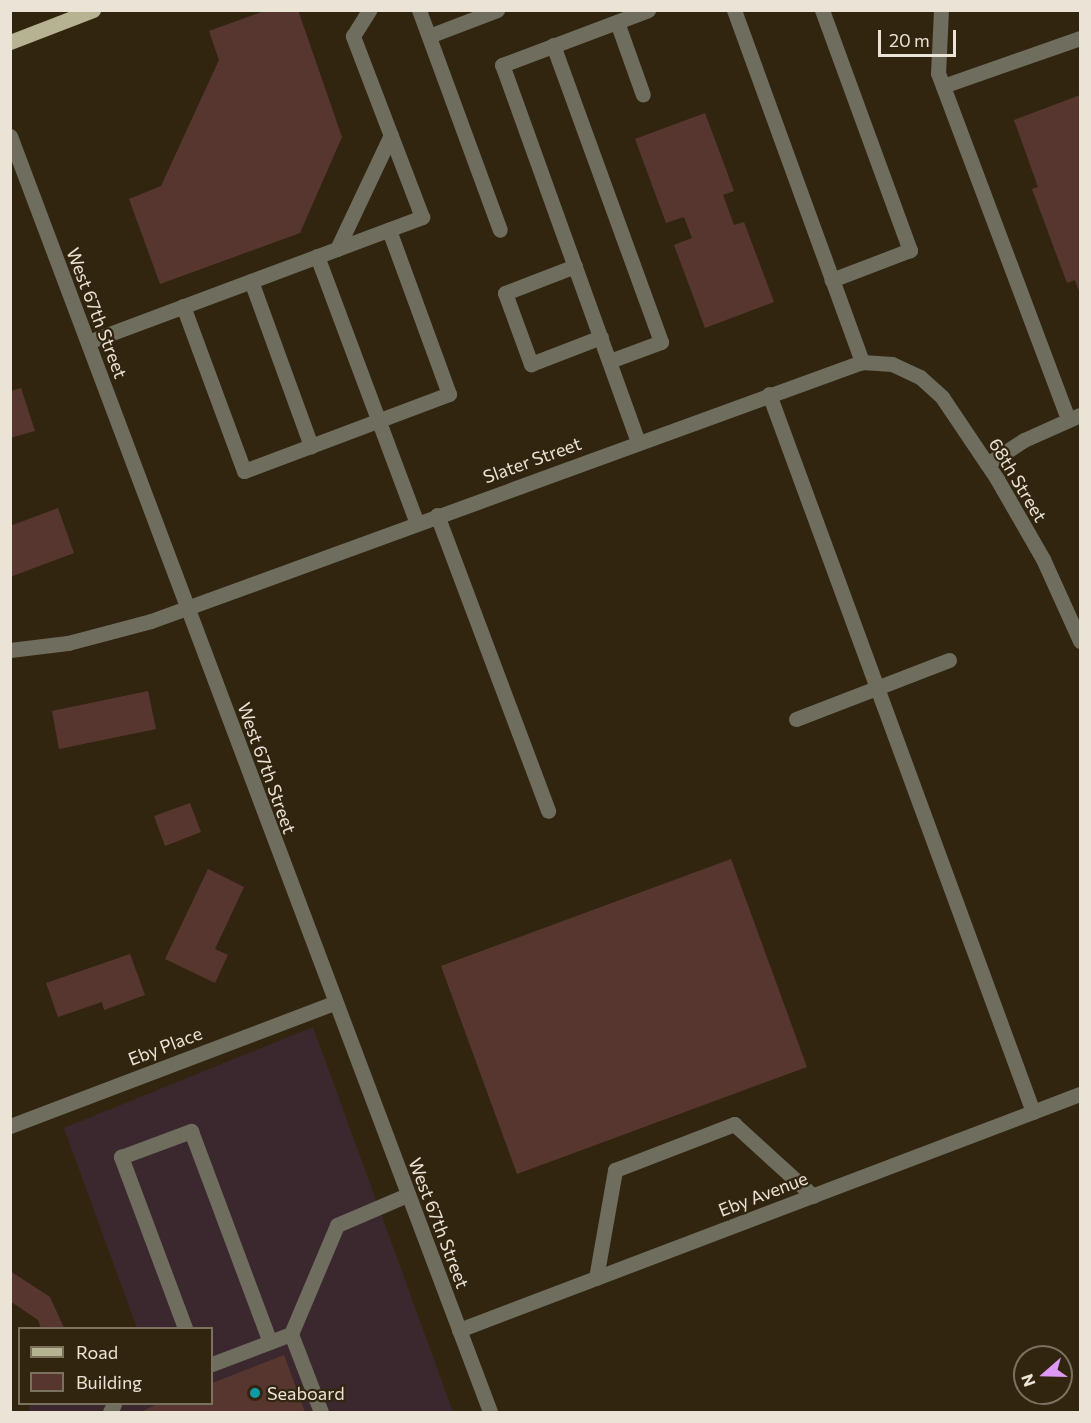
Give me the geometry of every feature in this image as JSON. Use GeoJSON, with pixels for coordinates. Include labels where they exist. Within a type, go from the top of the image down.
{"type":"FeatureCollection","features":[{"type":"Feature","properties":{"kind":"main road"},"geometry":{"type":"LineString","coordinates":[[10,42],[93,10]]}},
{"type":"Feature","properties":{"kind":"street"},"geometry":{"type":"LineString","coordinates":[[87,342],[422,217],[353,36],[369,10]]}},
{"type":"Feature","properties":{"kind":"street"},"geometry":{"type":"LineString","coordinates":[[419,10],[500,230]]}},
{"type":"Feature","properties":{"kind":"street"},"geometry":{"type":"LineString","coordinates":[[429,36],[497,10]]}},
{"type":"Feature","properties":{"kind":"street"},"geometry":{"type":"LineString","coordinates":[[638,442],[502,64],[648,10]]}},
{"type":"Feature","properties":{"kind":"street"},"geometry":{"type":"LineString","coordinates":[[734,10],[862,362]]}},
{"type":"Feature","properties":{"kind":"street"},"geometry":{"type":"LineString","coordinates":[[822,10],[909,250],[832,280]]}},
{"type":"Feature","properties":{"kind":"street"},"geometry":{"type":"LineString","coordinates":[[941,10],[938,73],[1074,417],[1024,440],[987,464]]}},
{"type":"Feature","properties":{"kind":"street"},"geometry":{"type":"LineString","coordinates":[[617,22],[644,94]]}},
{"type":"Feature","properties":{"kind":"street"},"geometry":{"type":"LineString","coordinates":[[943,86],[1080,38]]}},
{"type":"Feature","properties":{"kind":"street"},"geometry":{"type":"LineString","coordinates":[[553,45],[661,342],[609,362]]}},
{"type":"Feature","properties":{"kind":"street"},"geometry":{"type":"LineString","coordinates":[[337,249],[391,135]]}},
{"type":"Feature","properties":{"kind":"street","name":"West 67th Street"},"geometry":{"type":"LineString","coordinates":[[10,136],[490,1413]]}},
{"type":"Feature","properties":{"kind":"street"},"geometry":{"type":"LineString","coordinates":[[183,306],[244,471],[449,394],[389,230]]}},
{"type":"Feature","properties":{"kind":"street"},"geometry":{"type":"LineString","coordinates":[[317,256],[417,523]]}},
{"type":"Feature","properties":{"kind":"street"},"geometry":{"type":"LineString","coordinates":[[575,266],[505,293],[531,364],[601,337]]}},
{"type":"Feature","properties":{"kind":"street"},"geometry":{"type":"LineString","coordinates":[[251,281],[311,446]]}},
{"type":"Feature","properties":{"kind":"street","name":"Slater Street"},"geometry":{"type":"LineString","coordinates":[[10,650],[68,643],[187,607],[769,394],[862,362],[892,364]]}},
{"type":"Feature","properties":{"kind":"street","name":"68th Street"},"geometry":{"type":"LineString","coordinates":[[892,364],[920,377],[942,397],[987,464],[1043,559],[1080,641]]}},
{"type":"Feature","properties":{"kind":"street"},"geometry":{"type":"LineString","coordinates":[[769,394],[1033,1112]]}},
{"type":"Feature","properties":{"kind":"street"},"geometry":{"type":"LineString","coordinates":[[437,515],[548,811]]}},
{"type":"Feature","properties":{"kind":"street"},"geometry":{"type":"LineString","coordinates":[[796,719],[949,660]]}},
{"type":"Feature","properties":{"kind":"street","name":"Eby Place"},"geometry":{"type":"LineString","coordinates":[[10,1126],[334,1003]]}},
{"type":"Feature","properties":{"kind":"street","name":"Eby Avenue"},"geometry":{"type":"LineString","coordinates":[[459,1330],[1080,1094]]}},
{"type":"Feature","properties":{"kind":"street"},"geometry":{"type":"LineString","coordinates":[[596,1278],[615,1170],[734,1124],[813,1196]]}},
{"type":"Feature","properties":{"kind":"street"},"geometry":{"type":"LineString","coordinates":[[184,1327],[121,1157],[191,1131],[270,1342]]}},
{"type":"Feature","properties":{"kind":"street"},"geometry":{"type":"LineString","coordinates":[[321,1413],[291,1334],[337,1225],[408,1195]]}},
{"type":"Feature","properties":{"kind":"street"},"geometry":{"type":"LineString","coordinates":[[213,1364],[291,1334]]}},
{"type":"Feature","properties":{"kind":"shaded area"},"geometry":{"type":"Polygon","coordinates":[[[313,1027],[453,1412],[30,1412],[29,1405],[213,1405],[213,1327],[137,1327],[64,1128],[313,1027]]]}},
{"type":"Feature","properties":{"kind":"building"},"geometry":{"type":"Polygon","coordinates":[[[267,10],[298,10],[342,137],[300,233],[160,284],[129,199],[161,186],[219,60],[209,31],[267,10]]]}},
{"type":"Feature","properties":{"kind":"building"},"geometry":{"type":"Polygon","coordinates":[[[1080,95],[1080,294],[1075,280],[1067,283],[1032,189],[1038,187],[1014,120],[1080,95]]]}},
{"type":"Feature","properties":{"kind":"building"},"geometry":{"type":"Polygon","coordinates":[[[705,113],[734,191],[723,195],[734,225],[744,222],[774,302],[705,328],[674,245],[692,238],[684,217],[666,223],[635,139],[705,113]]]}},
{"type":"Feature","properties":{"kind":"building"},"geometry":{"type":"Polygon","coordinates":[[[21,388],[35,431],[10,438],[10,391],[21,388]]]}},
{"type":"Feature","properties":{"kind":"building"},"geometry":{"type":"Polygon","coordinates":[[[58,508],[74,553],[10,577],[10,526],[58,508]]]}},
{"type":"Feature","properties":{"kind":"building"},"geometry":{"type":"Polygon","coordinates":[[[148,691],[156,729],[59,749],[52,711],[148,691]]]}},
{"type":"Feature","properties":{"kind":"building"},"geometry":{"type":"Polygon","coordinates":[[[190,803],[201,832],[165,846],[154,816],[190,803]]]}},
{"type":"Feature","properties":{"kind":"building"},"geometry":{"type":"Polygon","coordinates":[[[731,859],[807,1067],[517,1174],[441,966],[731,859]]]}},
{"type":"Feature","properties":{"kind":"building"},"geometry":{"type":"Polygon","coordinates":[[[208,869],[244,887],[215,949],[228,955],[215,983],[165,959],[208,869]]]}},
{"type":"Feature","properties":{"kind":"building"},"geometry":{"type":"Polygon","coordinates":[[[130,954],[145,995],[104,1010],[102,1002],[58,1017],[46,983],[130,954]]]}},
{"type":"Feature","properties":{"kind":"building"},"geometry":{"type":"Polygon","coordinates":[[[10,1271],[50,1297],[64,1327],[41,1327],[38,1320],[10,1301],[10,1271]]]}},
{"type":"Feature","properties":{"kind":"building","name":"Seaboard"},"geometry":{"type":"Polygon","coordinates":[[[284,1355],[305,1412],[141,1412],[155,1405],[213,1405],[213,1383],[284,1355]]]}},
{"type":"Feature","properties":{"kind":"place","name":"Seaboard"},"geometry":{"type":"Point","coordinates":[255,1393]}}]}
